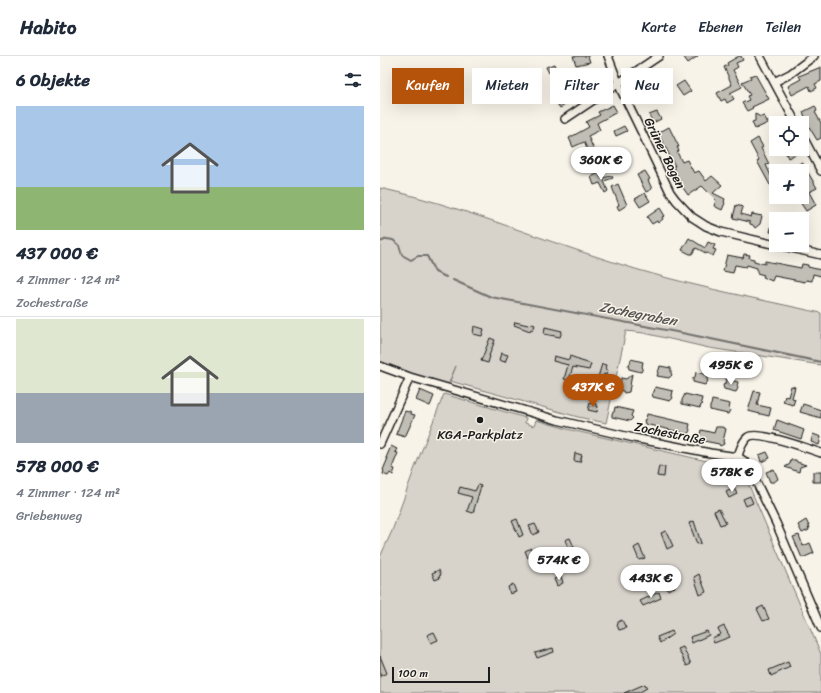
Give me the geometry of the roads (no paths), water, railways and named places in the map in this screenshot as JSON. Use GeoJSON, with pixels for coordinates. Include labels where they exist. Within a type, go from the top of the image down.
{"type":"FeatureCollection","features":[{"type":"Feature","properties":{"kind":"street","name":"Grüner Bogen"},"geometry":{"type":"LineString","coordinates":[[608,56],[618,84],[670,192],[687,213],[706,226],[721,232],[769,243]]}},
{"type":"Feature","properties":{"kind":"street"},"geometry":{"type":"LineString","coordinates":[[565,120],[659,56]]}},
{"type":"Feature","properties":{"kind":"street"},"geometry":{"type":"LineString","coordinates":[[760,56],[792,116]]}},
{"type":"Feature","properties":{"kind":"street"},"geometry":{"type":"LineString","coordinates":[[774,82],[790,74],[814,56]]}},
{"type":"Feature","properties":{"kind":"street"},"geometry":{"type":"LineString","coordinates":[[809,148],[821,171]]}},
{"type":"Feature","properties":{"kind":"street","name":"Grüner Bogen"},"geometry":{"type":"LineString","coordinates":[[808,252],[821,255]]}},
{"type":"Feature","properties":{"kind":"street","name":"Zochestraße"},"geometry":{"type":"LineString","coordinates":[[380,366],[410,377],[509,407],[580,426],[710,453],[738,457]]}},
{"type":"Feature","properties":{"kind":"street"},"geometry":{"type":"LineString","coordinates":[[380,444],[410,377]]}},
{"type":"Feature","properties":{"kind":"street"},"geometry":{"type":"LineString","coordinates":[[821,453],[786,442],[756,435],[749,436],[738,457],[744,460],[749,467],[776,524],[821,628]]}},
{"type":"Feature","properties":{"kind":"waterway","name":"Zochegraben"},"geometry":{"type":"LineString","coordinates":[[380,242],[387,239],[393,240],[399,245],[402,255],[411,260],[418,256],[427,256],[435,272],[446,277]]}},
{"type":"Feature","properties":{"kind":"waterway","name":"Zochegraben"},"geometry":{"type":"LineString","coordinates":[[453,280],[491,297],[687,334],[821,362]]}},
{"type":"Feature","properties":{"kind":"place","name":"KGA-Parkplatz"},"geometry":{"type":"Point","coordinates":[480,420]}}]}
